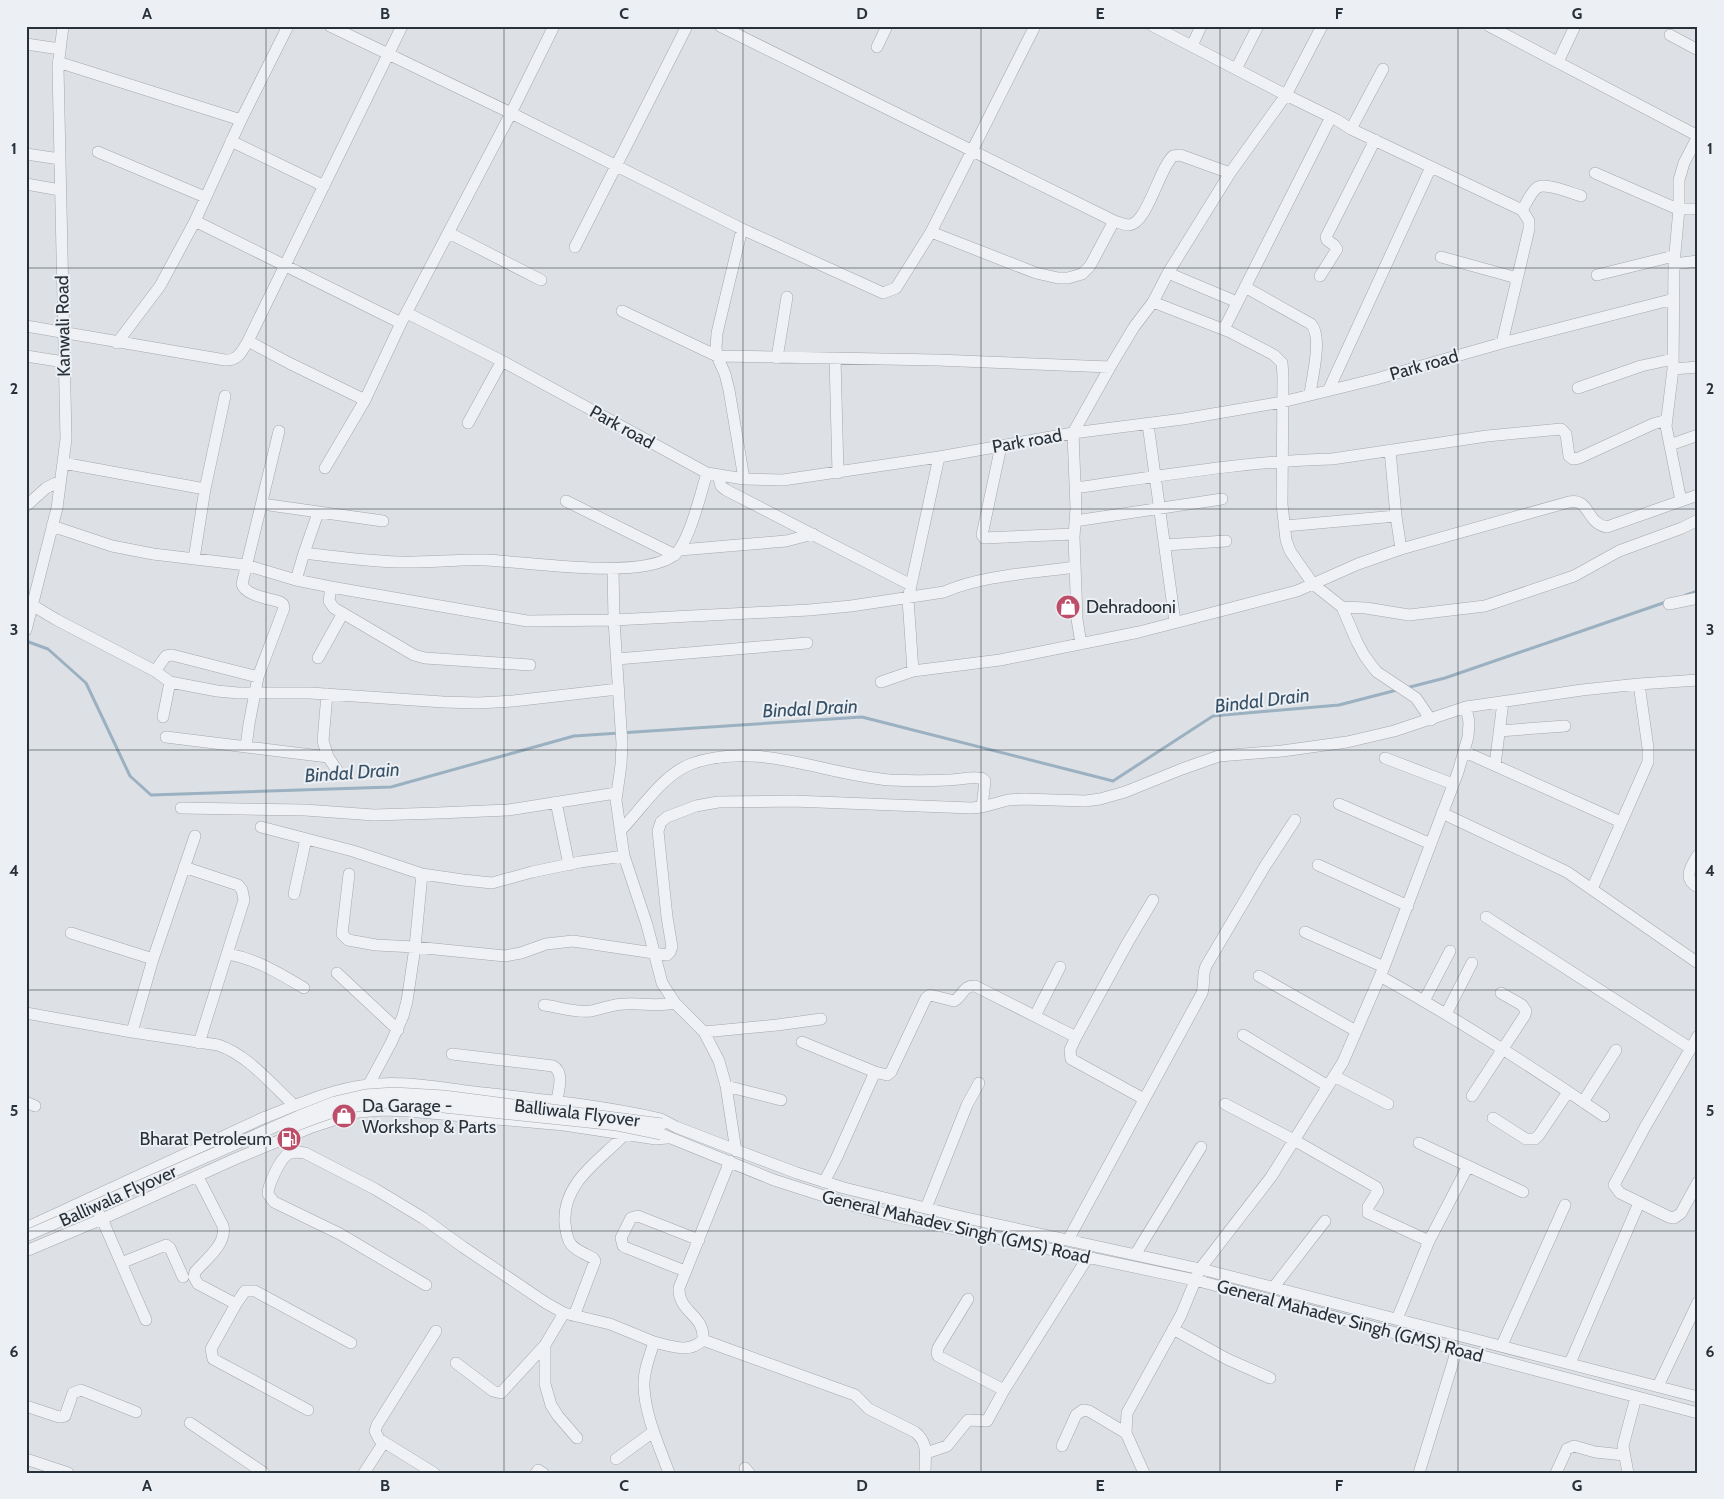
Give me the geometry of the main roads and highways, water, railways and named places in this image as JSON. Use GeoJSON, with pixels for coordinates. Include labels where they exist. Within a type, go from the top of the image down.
{"type":"FeatureCollection","features":[{"type":"Feature","properties":{"kind":"waterway","name":"Bindal Drain"},"geometry":{"type":"LineString","coordinates":[[1686,595],[1698,591]]}},
{"type":"Feature","properties":{"kind":"waterway","name":"Bindal Drain"},"geometry":{"type":"LineString","coordinates":[[1406,688],[1445,678],[1666,602]]}},
{"type":"Feature","properties":{"kind":"waterway","name":"Bindal Drain"},"geometry":{"type":"LineString","coordinates":[[26,641],[48,649],[86,683],[130,776],[151,795],[391,787],[574,736],[862,717],[1113,781],[1213,716],[1339,705],[1397,690]]}},
{"type":"Feature","properties":{"kind":"place","name":"Dehradooni"},"geometry":{"type":"Point","coordinates":[1068,607]}},
{"type":"Feature","properties":{"kind":"place","name":"Da Garage - Workshop & Parts"},"geometry":{"type":"Point","coordinates":[344,1116]}},
{"type":"Feature","properties":{"kind":"place","name":"Bharat Petroleum"},"geometry":{"type":"Point","coordinates":[289,1139]}}]}
